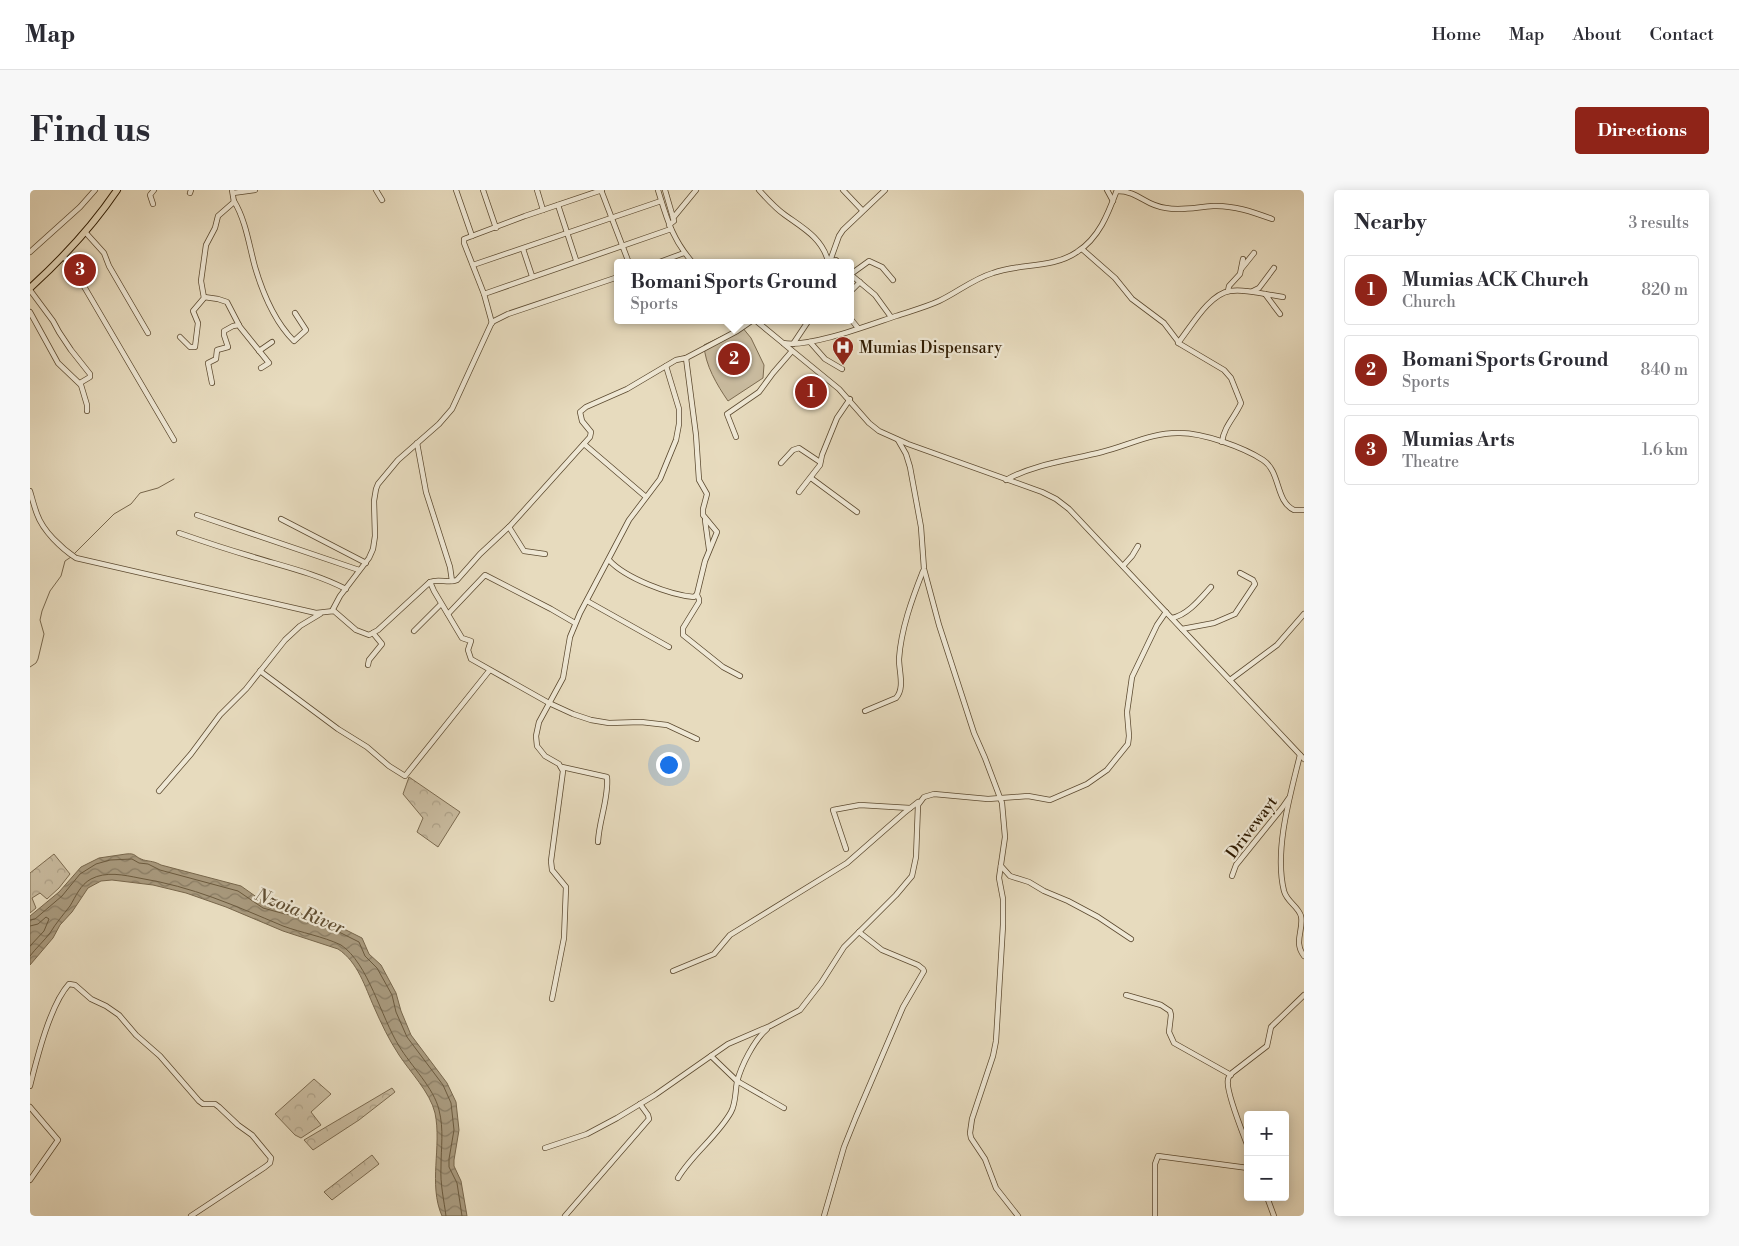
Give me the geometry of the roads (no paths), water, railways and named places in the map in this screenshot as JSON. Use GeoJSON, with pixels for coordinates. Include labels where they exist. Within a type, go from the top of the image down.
{"type":"FeatureCollection","features":[{"type":"Feature","properties":{"kind":"highway"},"geometry":{"type":"LineString","coordinates":[[30,289],[64,257],[86,232],[117,190]]}},
{"type":"Feature","properties":{"kind":"street"},"geometry":{"type":"LineString","coordinates":[[30,252],[80,207],[95,190]]}},
{"type":"Feature","properties":{"kind":"street"},"geometry":{"type":"LineString","coordinates":[[153,204],[150,195],[154,190]]}},
{"type":"Feature","properties":{"kind":"street"},"geometry":{"type":"LineString","coordinates":[[255,190],[232,191],[234,201],[240,212],[253,252],[256,268],[270,307],[294,341],[306,330],[294,314]]}},
{"type":"Feature","properties":{"kind":"street"},"geometry":{"type":"LineString","coordinates":[[376,190],[382,200]]}},
{"type":"Feature","properties":{"kind":"street"},"geometry":{"type":"LineString","coordinates":[[456,190],[472,236]]}},
{"type":"Feature","properties":{"kind":"street"},"geometry":{"type":"LineString","coordinates":[[483,190],[496,228]]}},
{"type":"Feature","properties":{"kind":"street"},"geometry":{"type":"LineString","coordinates":[[537,190],[543,210]]}},
{"type":"Feature","properties":{"kind":"street"},"geometry":{"type":"LineString","coordinates":[[492,323],[484,294],[463,242],[465,238],[601,190],[627,259]]}},
{"type":"Feature","properties":{"kind":"street"},"geometry":{"type":"LineString","coordinates":[[658,190],[676,242],[689,259]]}},
{"type":"Feature","properties":{"kind":"street"},"geometry":{"type":"LineString","coordinates":[[484,294],[670,227],[674,222],[665,190]]}},
{"type":"Feature","properties":{"kind":"street"},"geometry":{"type":"LineString","coordinates":[[673,218],[694,192],[702,190]]}},
{"type":"Feature","properties":{"kind":"street"},"geometry":{"type":"LineString","coordinates":[[761,190],[784,214],[810,232],[823,249],[827,259]]}},
{"type":"Feature","properties":{"kind":"street"},"geometry":{"type":"LineString","coordinates":[[843,190],[862,210]]}},
{"type":"Feature","properties":{"kind":"street"},"geometry":{"type":"LineString","coordinates":[[829,259],[841,232],[885,190]]}},
{"type":"Feature","properties":{"kind":"street"},"geometry":{"type":"LineString","coordinates":[[1107,190],[1113,200]]}},
{"type":"Feature","properties":{"kind":"street"},"geometry":{"type":"LineString","coordinates":[[784,344],[810,342],[937,302],[989,274],[1014,267],[1056,262],[1072,256],[1098,232],[1117,191],[1130,192],[1154,205],[1166,208],[1223,206],[1256,213],[1272,219]]}},
{"type":"Feature","properties":{"kind":"street"},"geometry":{"type":"LineString","coordinates":[[204,297],[201,282],[206,245],[215,228],[218,216],[234,201]]}},
{"type":"Feature","properties":{"kind":"street"},"geometry":{"type":"LineString","coordinates":[[473,265],[661,201]]}},
{"type":"Feature","properties":{"kind":"street"},"geometry":{"type":"LineString","coordinates":[[558,205],[576,260]]}},
{"type":"Feature","properties":{"kind":"street"},"geometry":{"type":"LineString","coordinates":[[86,232],[104,253],[109,266],[148,333]]}},
{"type":"Feature","properties":{"kind":"street"},"geometry":{"type":"LineString","coordinates":[[1082,248],[1115,278],[1132,299],[1164,323],[1178,343],[1228,373],[1241,404],[1229,421],[1222,442]]}},
{"type":"Feature","properties":{"kind":"street"},"geometry":{"type":"LineString","coordinates":[[523,249],[532,276]]}},
{"type":"Feature","properties":{"kind":"street"},"geometry":{"type":"LineString","coordinates":[[668,259],[684,253]]}},
{"type":"Feature","properties":{"kind":"street"},"geometry":{"type":"LineString","coordinates":[[1242,268],[1254,253]]}},
{"type":"Feature","properties":{"kind":"street"},"geometry":{"type":"LineString","coordinates":[[64,257],[82,282],[174,440]]}},
{"type":"Feature","properties":{"kind":"street"},"geometry":{"type":"LineString","coordinates":[[1228,291],[1229,286],[1240,274],[1243,259]]}},
{"type":"Feature","properties":{"kind":"street"},"geometry":{"type":"LineString","coordinates":[[854,272],[868,261],[882,267],[893,280]]}},
{"type":"Feature","properties":{"kind":"street"},"geometry":{"type":"LineString","coordinates":[[1252,291],[1259,288],[1274,268]]}},
{"type":"Feature","properties":{"kind":"street"},"geometry":{"type":"LineString","coordinates":[[854,277],[878,299],[891,317]]}},
{"type":"Feature","properties":{"kind":"street"},"geometry":{"type":"LineString","coordinates":[[332,611],[372,554],[375,543],[374,501],[376,489],[391,467],[443,420],[456,403],[492,323],[508,314],[614,278]]}},
{"type":"Feature","properties":{"kind":"street"},"geometry":{"type":"LineString","coordinates":[[854,288],[860,282]]}},
{"type":"Feature","properties":{"kind":"street"},"geometry":{"type":"LineString","coordinates":[[30,289],[53,321],[58,332],[90,374],[90,377],[80,383]]}},
{"type":"Feature","properties":{"kind":"street"},"geometry":{"type":"LineString","coordinates":[[1178,343],[1210,302],[1228,291],[1252,291],[1283,297]]}},
{"type":"Feature","properties":{"kind":"street"},"geometry":{"type":"LineString","coordinates":[[1265,294],[1280,314]]}},
{"type":"Feature","properties":{"kind":"street"},"geometry":{"type":"LineString","coordinates":[[30,300],[34,296]]}},
{"type":"Feature","properties":{"kind":"street"},"geometry":{"type":"LineString","coordinates":[[204,297],[226,301],[239,325],[269,363],[261,368]]}},
{"type":"Feature","properties":{"kind":"street"},"geometry":{"type":"LineString","coordinates":[[180,337],[192,348],[195,347],[198,321],[192,311],[204,297]]}},
{"type":"Feature","properties":{"kind":"street"},"geometry":{"type":"LineString","coordinates":[[30,312],[58,363],[80,383],[87,411]]}},
{"type":"Feature","properties":{"kind":"street"},"geometry":{"type":"LineString","coordinates":[[854,323],[858,328]]}},
{"type":"Feature","properties":{"kind":"street"},"geometry":{"type":"LineString","coordinates":[[159,791],[191,754],[220,715],[246,689],[290,635],[300,626],[320,614],[332,611],[337,612],[351,626],[362,633],[366,635],[373,634],[388,622],[420,589],[430,582],[437,580],[452,582],[459,578],[480,554],[509,527],[591,435],[591,432],[582,421],[580,412],[586,407],[627,389],[676,360],[686,358],[737,332],[748,324]]}},
{"type":"Feature","properties":{"kind":"street"},"geometry":{"type":"LineString","coordinates":[[759,324],[831,381],[850,399],[874,427],[898,440],[1042,492],[1062,503],[1074,513],[1302,757],[1291,795],[1282,847],[1282,876],[1286,897],[1301,916],[1302,921],[1298,945],[1304,956]]}},
{"type":"Feature","properties":{"kind":"street"},"geometry":{"type":"LineString","coordinates":[[793,344],[806,324]]}},
{"type":"Feature","properties":{"kind":"street"},"geometry":{"type":"LineString","coordinates":[[212,383],[207,364],[216,359],[217,350],[228,346],[224,330],[239,325]]}},
{"type":"Feature","properties":{"kind":"street"},"geometry":{"type":"LineString","coordinates":[[259,351],[272,342]]}},
{"type":"Feature","properties":{"kind":"street"},"geometry":{"type":"LineString","coordinates":[[810,342],[826,359],[842,369]]}},
{"type":"Feature","properties":{"kind":"street"},"geometry":{"type":"LineString","coordinates":[[736,437],[727,414],[760,392],[772,373],[792,351]]}},
{"type":"Feature","properties":{"kind":"street"},"geometry":{"type":"LineString","coordinates":[[686,358],[700,480],[707,492],[703,509],[710,550]]}},
{"type":"Feature","properties":{"kind":"street"},"geometry":{"type":"LineString","coordinates":[[598,842],[608,777],[562,767],[541,752],[536,742],[539,722],[563,678],[570,637],[575,623],[629,520],[660,479],[667,465],[680,424],[679,409],[666,366]]}},
{"type":"Feature","properties":{"kind":"street"},"geometry":{"type":"LineString","coordinates":[[799,492],[811,478],[820,462],[837,418],[850,399]]}},
{"type":"Feature","properties":{"kind":"street"},"geometry":{"type":"LineString","coordinates":[[1006,480],[1038,468],[1165,434],[1191,434],[1222,442],[1265,462],[1274,474],[1285,504],[1294,510],[1304,510]]}},
{"type":"Feature","properties":{"kind":"street"},"geometry":{"type":"LineString","coordinates":[[898,440],[906,454],[910,467],[921,527],[924,570],[952,667],[974,733],[986,758],[1000,798],[1005,829],[1004,854],[999,878],[1004,925],[996,1041],[993,1056],[972,1118],[970,1133],[971,1138],[985,1159],[996,1188],[1018,1216]]}},
{"type":"Feature","properties":{"kind":"street"},"geometry":{"type":"LineString","coordinates":[[417,443],[426,492],[450,568],[452,582]]}},
{"type":"Feature","properties":{"kind":"street"},"geometry":{"type":"LineString","coordinates":[[584,444],[646,497]]}},
{"type":"Feature","properties":{"kind":"street"},"geometry":{"type":"LineString","coordinates":[[781,463],[793,450],[799,448],[820,462]]}},
{"type":"Feature","properties":{"kind":"street"},"geometry":{"type":"LineString","coordinates":[[811,478],[857,512]]}},
{"type":"Feature","properties":{"kind":"street"},"geometry":{"type":"LineString","coordinates":[[30,490],[37,514],[44,525],[57,542],[76,558],[320,614]]}},
{"type":"Feature","properties":{"kind":"street"},"geometry":{"type":"LineString","coordinates":[[197,515],[360,570]]}},
{"type":"Feature","properties":{"kind":"street"},"geometry":{"type":"LineString","coordinates":[[281,519],[366,562]]}},
{"type":"Feature","properties":{"kind":"street"},"geometry":{"type":"LineString","coordinates":[[705,519],[717,532],[696,595],[699,602],[683,628],[683,635],[723,667],[740,676]]}},
{"type":"Feature","properties":{"kind":"street"},"geometry":{"type":"LineString","coordinates":[[509,527],[524,551],[545,554]]}},
{"type":"Feature","properties":{"kind":"street"},"geometry":{"type":"LineString","coordinates":[[179,533],[251,557],[294,568],[346,589]]}},
{"type":"Feature","properties":{"kind":"street"},"geometry":{"type":"LineString","coordinates":[[1123,566],[1138,546]]}},
{"type":"Feature","properties":{"kind":"street"},"geometry":{"type":"LineString","coordinates":[[609,560],[621,570],[658,587],[687,596],[696,595]]}},
{"type":"Feature","properties":{"kind":"street"},"geometry":{"type":"LineString","coordinates":[[865,711],[896,698],[899,694],[901,683],[900,657],[907,618],[915,590],[924,570]]}},
{"type":"Feature","properties":{"kind":"street"},"geometry":{"type":"LineString","coordinates":[[1182,630],[1214,623],[1235,614],[1255,584],[1253,580],[1240,574]]}},
{"type":"Feature","properties":{"kind":"street"},"geometry":{"type":"LineString","coordinates":[[448,614],[485,575],[575,623]]}},
{"type":"Feature","properties":{"kind":"street"},"geometry":{"type":"LineString","coordinates":[[430,582],[462,638],[471,641],[468,650],[470,659],[489,671],[549,703],[591,720],[608,723],[641,722],[667,725],[697,739]]}},
{"type":"Feature","properties":{"kind":"street"},"geometry":{"type":"LineString","coordinates":[[1172,618],[1177,617],[1197,603],[1211,587]]}},
{"type":"Feature","properties":{"kind":"street"},"geometry":{"type":"LineString","coordinates":[[587,601],[669,647]]}},
{"type":"Feature","properties":{"kind":"street"},"geometry":{"type":"LineString","coordinates":[[414,631],[441,604]]}},
{"type":"Feature","properties":{"kind":"street"},"geometry":{"type":"LineString","coordinates":[[673,972],[714,954],[730,935],[847,863],[924,797],[934,794],[1000,798],[1028,796],[1051,800],[1095,779],[1111,766],[1126,748],[1129,740],[1127,712],[1130,686],[1134,672],[1157,625],[1166,612]]}},
{"type":"Feature","properties":{"kind":"street"},"geometry":{"type":"LineString","coordinates":[[1230,680],[1277,645],[1304,614]]}},
{"type":"Feature","properties":{"kind":"street"},"geometry":{"type":"LineString","coordinates":[[368,665],[369,660],[382,644],[373,634]]}},
{"type":"Feature","properties":{"kind":"street"},"geometry":{"type":"LineString","coordinates":[[260,671],[338,729],[367,747],[404,776],[489,671]]}},
{"type":"Feature","properties":{"kind":"street"},"geometry":{"type":"LineString","coordinates":[[552,1000],[565,928],[566,887],[553,872],[551,866],[564,774],[562,767]]}},
{"type":"Feature","properties":{"kind":"street","name":"Drivewayt"},"geometry":{"type":"LineString","coordinates":[[1232,876],[1236,865],[1291,795]]}},
{"type":"Feature","properties":{"kind":"street"},"geometry":{"type":"LineString","coordinates":[[545,1148],[587,1134],[640,1104],[735,1040],[770,1026],[800,1010],[821,983],[844,947],[896,895],[912,876],[916,857],[918,802]]}},
{"type":"Feature","properties":{"kind":"street"},"geometry":{"type":"LineString","coordinates":[[846,849],[833,810],[860,805],[910,808]]}},
{"type":"Feature","properties":{"kind":"street"},"geometry":{"type":"LineString","coordinates":[[1001,866],[1010,876],[1029,882],[1068,901],[1098,917],[1131,939]]}},
{"type":"Feature","properties":{"kind":"street"},"geometry":{"type":"LineString","coordinates":[[824,1216],[844,1147],[856,1117],[903,1007],[924,971],[918,965],[882,950],[859,932]]}},
{"type":"Feature","properties":{"kind":"street"},"geometry":{"type":"LineString","coordinates":[[30,1086],[47,1027],[69,984],[76,986],[91,999],[116,1013],[160,1056],[198,1101],[203,1104],[219,1106],[238,1125],[252,1135],[271,1158],[270,1163],[265,1167],[191,1216]]}},
{"type":"Feature","properties":{"kind":"street"},"geometry":{"type":"LineString","coordinates":[[1126,994],[1161,1005],[1169,1010],[1171,1013],[1169,1034],[1174,1043],[1231,1074]]}},
{"type":"Feature","properties":{"kind":"street"},"geometry":{"type":"LineString","coordinates":[[1244,1136],[1237,1118],[1228,1079],[1231,1074],[1267,1046],[1271,1027],[1304,995]]}},
{"type":"Feature","properties":{"kind":"street"},"geometry":{"type":"LineString","coordinates":[[678,1178],[692,1158],[711,1138],[730,1113],[737,1080],[756,1040],[770,1026]]}},
{"type":"Feature","properties":{"kind":"street"},"geometry":{"type":"LineString","coordinates":[[711,1056],[737,1080],[784,1108]]}},
{"type":"Feature","properties":{"kind":"street"},"geometry":{"type":"LineString","coordinates":[[565,1216],[648,1120],[650,1117],[640,1104]]}},
{"type":"Feature","properties":{"kind":"street"},"geometry":{"type":"LineString","coordinates":[[30,1107],[58,1140],[30,1180]]}},
{"type":"Feature","properties":{"kind":"street"},"geometry":{"type":"LineString","coordinates":[[1155,1216],[1155,1164],[1158,1156],[1244,1167]]}},
{"type":"Feature","properties":{"kind":"street"},"geometry":{"type":"LineString","coordinates":[[1268,1201],[1274,1216]]}},
{"type":"Feature","properties":{"kind":"water"},"geometry":{"type":"Polygon","coordinates":[[[133,854],[144,860],[241,886],[265,903],[326,920],[362,938],[369,954],[381,965],[396,993],[411,1035],[447,1083],[456,1102],[459,1130],[454,1166],[461,1181],[467,1216],[442,1216],[438,1204],[435,1178],[437,1126],[435,1113],[429,1097],[403,1062],[392,1043],[356,968],[345,954],[338,949],[283,931],[226,907],[186,893],[153,885],[112,880],[101,881],[88,888],[72,912],[60,925],[53,938],[30,965],[30,916],[59,892],[81,867],[99,858],[133,854]]]}},
{"type":"Feature","properties":{"kind":"waterway"},"geometry":{"type":"LineString","coordinates":[[75,553],[114,514],[131,504],[140,493],[158,488],[174,479]]}},
{"type":"Feature","properties":{"kind":"waterway"},"geometry":{"type":"LineString","coordinates":[[30,667],[38,659],[44,634],[40,620],[42,611],[50,591],[61,576],[65,561],[71,557]]}},
{"type":"Feature","properties":{"kind":"place","name":"Mumias Arts"},"geometry":{"type":"Point","coordinates":[80,270]}},
{"type":"Feature","properties":{"kind":"place","name":"Bomani Sports Ground"},"geometry":{"type":"Point","coordinates":[734,359]}},
{"type":"Feature","properties":{"kind":"place","name":"Mumias Dispensary"},"geometry":{"type":"Point","coordinates":[843,366]}},
{"type":"Feature","properties":{"kind":"place","name":"Mumias ACK Church"},"geometry":{"type":"Point","coordinates":[811,392]}},
{"type":"Feature","properties":{"kind":"water label","name":"Nzoia River"},"geometry":{"type":"Point","coordinates":[300,911]}}]}
